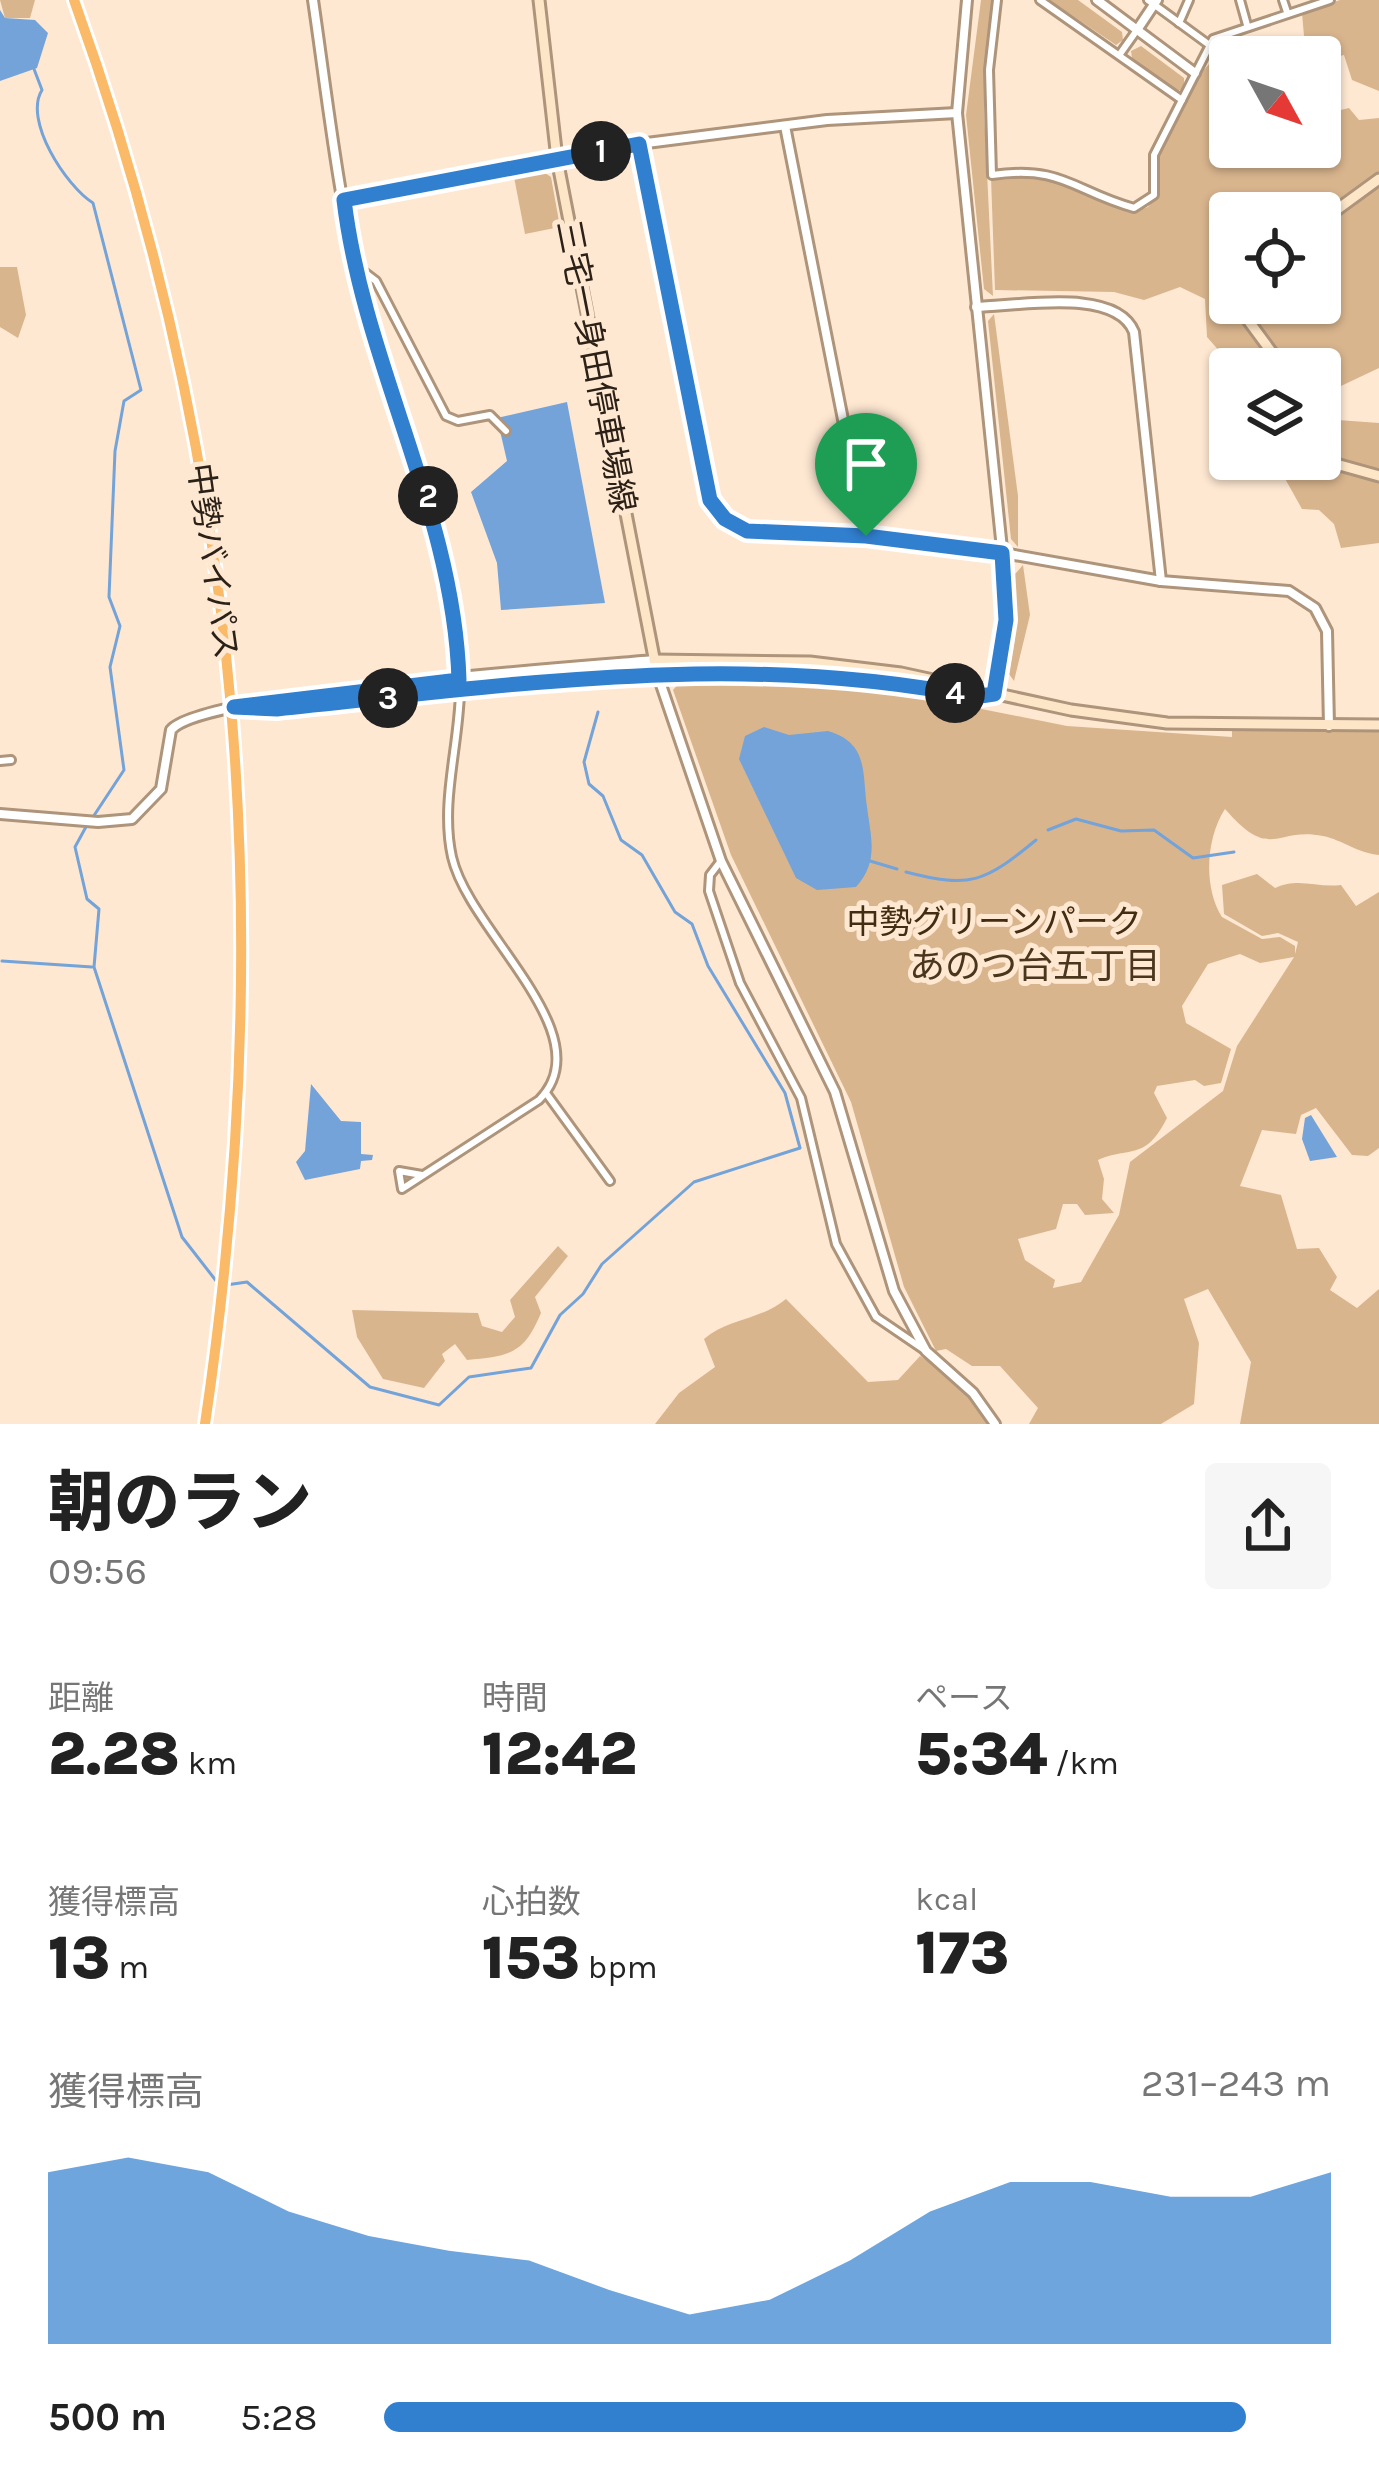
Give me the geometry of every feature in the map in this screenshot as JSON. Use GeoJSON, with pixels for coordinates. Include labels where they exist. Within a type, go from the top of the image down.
{"type":"FeatureCollection","features":[{"type":"Feature","properties":{"kind":"highway","name":"中勢バイパス"},"geometry":{"type":"LineString","coordinates":[[74,0],[131,169],[170,318],[214,547],[234,707],[244,964],[226,1264],[205,1424]]}},
{"type":"Feature","properties":{"kind":"main road","name":"三宅一身田停車場線"},"geometry":{"type":"LineString","coordinates":[[538,0],[557,159],[657,673]]}},
{"type":"Feature","properties":{"kind":"main road"},"geometry":{"type":"LineString","coordinates":[[1341,206],[1379,178]]}},
{"type":"Feature","properties":{"kind":"main road"},"geometry":{"type":"LineString","coordinates":[[1341,465],[1379,476]]}},
{"type":"Feature","properties":{"kind":"main road"},"geometry":{"type":"LineString","coordinates":[[654,660],[810,662],[957,682],[994,694],[1167,723],[1379,725]]}},
{"type":"Feature","properties":{"kind":"main road"},"geometry":{"type":"LineString","coordinates":[[657,673],[778,671],[974,697],[994,694]]}},
{"type":"Feature","properties":{"kind":"street"},"geometry":{"type":"LineString","coordinates":[[313,0],[355,265],[440,532],[456,611],[459,686],[447,820],[452,854],[468,901],[556,1033],[560,1062],[546,1093],[422,1175]]}},
{"type":"Feature","properties":{"kind":"street"},"geometry":{"type":"LineString","coordinates":[[967,0],[957,113],[1006,620],[994,694]]}},
{"type":"Feature","properties":{"kind":"street"},"geometry":{"type":"LineString","coordinates":[[997,0],[989,70],[992,175],[1028,170],[1070,178],[1138,207],[1154,195],[1154,155],[1208,44],[1247,25],[1330,0]]}},
{"type":"Feature","properties":{"kind":"street"},"geometry":{"type":"LineString","coordinates":[[1040,0],[1182,100]]}},
{"type":"Feature","properties":{"kind":"street"},"geometry":{"type":"LineString","coordinates":[[1097,0],[1195,73]]}},
{"type":"Feature","properties":{"kind":"street"},"geometry":{"type":"LineString","coordinates":[[1179,22],[1189,0]]}},
{"type":"Feature","properties":{"kind":"street"},"geometry":{"type":"LineString","coordinates":[[1240,0],[1247,25]]}},
{"type":"Feature","properties":{"kind":"street"},"geometry":{"type":"LineString","coordinates":[[1283,0],[1287,12]]}},
{"type":"Feature","properties":{"kind":"street"},"geometry":{"type":"LineString","coordinates":[[1120,54],[1153,2],[1208,44]]}},
{"type":"Feature","properties":{"kind":"street"},"geometry":{"type":"LineString","coordinates":[[344,200],[639,144],[785,126],[957,113]]}},
{"type":"Feature","properties":{"kind":"street"},"geometry":{"type":"LineString","coordinates":[[785,126],[866,536]]}},
{"type":"Feature","properties":{"kind":"street"},"geometry":{"type":"LineString","coordinates":[[639,144],[710,500],[725,519],[747,531],[866,536],[1002,553],[1161,581],[1283,589],[1310,603],[1329,638],[1328,726]]}},
{"type":"Feature","properties":{"kind":"street"},"geometry":{"type":"LineString","coordinates":[[355,265],[376,280],[446,416],[458,421],[490,415],[506,431]]}},
{"type":"Feature","properties":{"kind":"street"},"geometry":{"type":"LineString","coordinates":[[976,307],[1102,304],[1128,319],[1134,332],[1161,581]]}},
{"type":"Feature","properties":{"kind":"street"},"geometry":{"type":"LineString","coordinates":[[459,686],[654,660]]}},
{"type":"Feature","properties":{"kind":"street"},"geometry":{"type":"LineString","coordinates":[[0,814],[98,822],[132,819],[160,789],[175,725],[188,716],[234,707],[459,686],[657,673],[721,861],[831,1080],[894,1292],[926,1351]]}},
{"type":"Feature","properties":{"kind":"street"},"geometry":{"type":"LineString","coordinates":[[0,761],[11,760]]}},
{"type":"Feature","properties":{"kind":"street"},"geometry":{"type":"LineString","coordinates":[[721,861],[710,875],[710,891],[740,983],[801,1098],[836,1244],[876,1317],[926,1351],[974,1393],[995,1424]]}},
{"type":"Feature","properties":{"kind":"street"},"geometry":{"type":"LineString","coordinates":[[546,1093],[610,1181]]}},
{"type":"Feature","properties":{"kind":"green space"},"geometry":{"type":"Polygon","coordinates":[[[0,0],[35,0],[30,18],[5,18],[0,0]]]}},
{"type":"Feature","properties":{"kind":"green space"},"geometry":{"type":"Polygon","coordinates":[[[981,0],[994,0],[984,110],[993,296],[984,289],[966,115],[981,0]]]}},
{"type":"Feature","properties":{"kind":"green space"},"geometry":{"type":"Polygon","coordinates":[[[1049,0],[1078,0],[1122,32],[1123,40],[1116,45],[1049,0]]]}},
{"type":"Feature","properties":{"kind":"green space"},"geometry":{"type":"Polygon","coordinates":[[[1340,0],[1379,0],[1379,91],[1352,80],[1341,56],[1341,36],[1304,36],[1302,13],[1340,0]]]}},
{"type":"Feature","properties":{"kind":"green space"},"geometry":{"type":"Polygon","coordinates":[[[1141,46],[1184,78],[1184,89],[1177,91],[1132,58],[1131,51],[1141,46]]]}},
{"type":"Feature","properties":{"kind":"green space"},"geometry":{"type":"Polygon","coordinates":[[[1209,66],[1209,168],[1341,168],[1341,110],[1349,108],[1359,120],[1379,118],[1379,368],[1341,386],[1341,348],[1217,348],[1207,337],[1205,299],[1180,287],[1144,300],[1114,292],[995,290],[991,178],[1030,173],[1120,208],[1148,207],[1156,194],[1164,141],[1194,83],[1209,66]]]}},
{"type":"Feature","properties":{"kind":"green space"},"geometry":{"type":"Polygon","coordinates":[[[542,171],[551,177],[560,227],[525,234],[514,177],[542,171]]]}},
{"type":"Feature","properties":{"kind":"green space"},"geometry":{"type":"Polygon","coordinates":[[[0,267],[17,267],[26,315],[18,338],[0,327],[0,267]]]}},
{"type":"Feature","properties":{"kind":"green space"},"geometry":{"type":"Polygon","coordinates":[[[994,314],[1018,496],[1018,547],[1011,539],[988,321],[994,314]]]}},
{"type":"Feature","properties":{"kind":"green space"},"geometry":{"type":"Polygon","coordinates":[[[1341,420],[1379,423],[1379,543],[1341,548],[1334,524],[1319,510],[1302,509],[1286,480],[1341,480],[1341,420]]]}},
{"type":"Feature","properties":{"kind":"green space"},"geometry":{"type":"Polygon","coordinates":[[[1023,565],[1030,615],[1014,681],[1009,674],[1015,638],[1015,574],[1023,565]]]}},
{"type":"Feature","properties":{"kind":"green space","name":"中勢グリーンパーク"},"geometry":{"type":"Polygon","coordinates":[[[774,680],[906,694],[1067,726],[1232,737],[1232,731],[1379,728],[1379,855],[1323,836],[1264,839],[1225,809],[1209,863],[1212,892],[1222,917],[1262,939],[1280,937],[1295,946],[1295,954],[1298,942],[1278,933],[1262,936],[1224,914],[1222,885],[1257,874],[1275,888],[1292,883],[1341,885],[1356,906],[1379,892],[1379,1148],[1368,1156],[1352,1155],[1316,1108],[1301,1115],[1296,1134],[1262,1130],[1240,1186],[1281,1195],[1297,1249],[1319,1248],[1337,1277],[1330,1290],[1357,1308],[1379,1289],[1379,1424],[1240,1424],[1251,1362],[1208,1289],[1184,1299],[1199,1343],[1194,1404],[1161,1424],[1029,1424],[1038,1408],[1000,1366],[972,1366],[946,1349],[936,1351],[904,1287],[851,1102],[731,855],[673,690],[681,681],[774,680]],[[1240,954],[1208,964],[1182,1006],[1186,1023],[1231,1049],[1221,1083],[1204,1086],[1195,1080],[1157,1086],[1154,1093],[1167,1118],[1159,1132],[1144,1147],[1098,1160],[1104,1179],[1102,1199],[1114,1213],[1085,1215],[1077,1204],[1063,1204],[1056,1229],[1018,1239],[1025,1260],[1055,1280],[1053,1288],[1081,1282],[1119,1215],[1130,1162],[1223,1091],[1237,1046],[1294,957],[1260,963],[1240,954]]]}},
{"type":"Feature","properties":{"kind":"green space"},"geometry":{"type":"Polygon","coordinates":[[[558,1246],[568,1256],[535,1297],[541,1313],[528,1337],[514,1350],[467,1360],[455,1344],[442,1354],[445,1361],[424,1388],[383,1379],[357,1337],[352,1310],[478,1313],[482,1326],[502,1332],[515,1317],[510,1300],[558,1246]]]}},
{"type":"Feature","properties":{"kind":"green space"},"geometry":{"type":"Polygon","coordinates":[[[786,1299],[868,1382],[898,1380],[920,1356],[960,1381],[989,1424],[655,1424],[679,1393],[715,1367],[704,1339],[786,1299]]]}},
{"type":"Feature","properties":{"kind":"water"},"geometry":{"type":"Polygon","coordinates":[[[0,10],[5,18],[35,20],[48,33],[37,68],[0,81],[0,10]]]}},
{"type":"Feature","properties":{"kind":"water"},"geometry":{"type":"Polygon","coordinates":[[[567,402],[605,603],[501,610],[497,563],[471,492],[507,461],[497,418],[567,402]]]}},
{"type":"Feature","properties":{"kind":"water"},"geometry":{"type":"Polygon","coordinates":[[[764,727],[789,735],[828,731],[857,751],[872,849],[868,868],[856,887],[817,890],[796,878],[739,759],[745,736],[764,727]]]}},
{"type":"Feature","properties":{"kind":"water"},"geometry":{"type":"Polygon","coordinates":[[[311,1084],[341,1121],[361,1122],[361,1154],[373,1155],[372,1160],[361,1161],[360,1169],[305,1180],[296,1162],[305,1151],[311,1084]]]}},
{"type":"Feature","properties":{"kind":"water"},"geometry":{"type":"Polygon","coordinates":[[[1311,1115],[1337,1157],[1310,1161],[1302,1139],[1305,1118],[1311,1115]]]}},
{"type":"Feature","properties":{"kind":"waterway"},"geometry":{"type":"LineString","coordinates":[[34,69],[42,90],[38,118],[50,151],[93,203],[141,390],[124,401],[115,451],[109,597],[120,626],[110,667],[124,770],[93,817]]}},
{"type":"Feature","properties":{"kind":"waterway"},"geometry":{"type":"LineString","coordinates":[[226,1285],[247,1282],[370,1387],[439,1405],[469,1377],[531,1368],[560,1315],[583,1294],[602,1264],[694,1182],[800,1148],[785,1093],[708,966],[692,924],[675,912],[642,855],[621,840],[603,796],[589,784],[584,762],[598,712]]}},
{"type":"Feature","properties":{"kind":"waterway"},"geometry":{"type":"LineString","coordinates":[[1048,830],[1076,819],[1121,831],[1154,830],[1193,858],[1234,852]]}},
{"type":"Feature","properties":{"kind":"waterway"},"geometry":{"type":"LineString","coordinates":[[87,825],[75,847],[87,899],[99,909],[94,967],[182,1237],[217,1282]]}},
{"type":"Feature","properties":{"kind":"waterway"},"geometry":{"type":"LineString","coordinates":[[906,872],[947,880],[976,878],[1036,840]]}},
{"type":"Feature","properties":{"kind":"waterway"},"geometry":{"type":"LineString","coordinates":[[870,861],[897,869]]}},
{"type":"Feature","properties":{"kind":"waterway"},"geometry":{"type":"LineString","coordinates":[[2,961],[92,967]]}},
{"type":"Feature","properties":{"kind":"district","name":"あのつ台五丁目"},"geometry":{"type":"Point","coordinates":[1035,965]}},
{"type":"Feature","properties":{"kind":"route"},"geometry":{"type":"LineString","coordinates":[[639,144],[710,500],[725,519],[747,531],[866,536],[1002,553],[1006,620],[994,694],[974,697],[835,675],[715,670],[277,709],[234,707],[261,700],[459,680],[456,611],[440,532],[371,328],[344,200],[639,144]]}}]}
